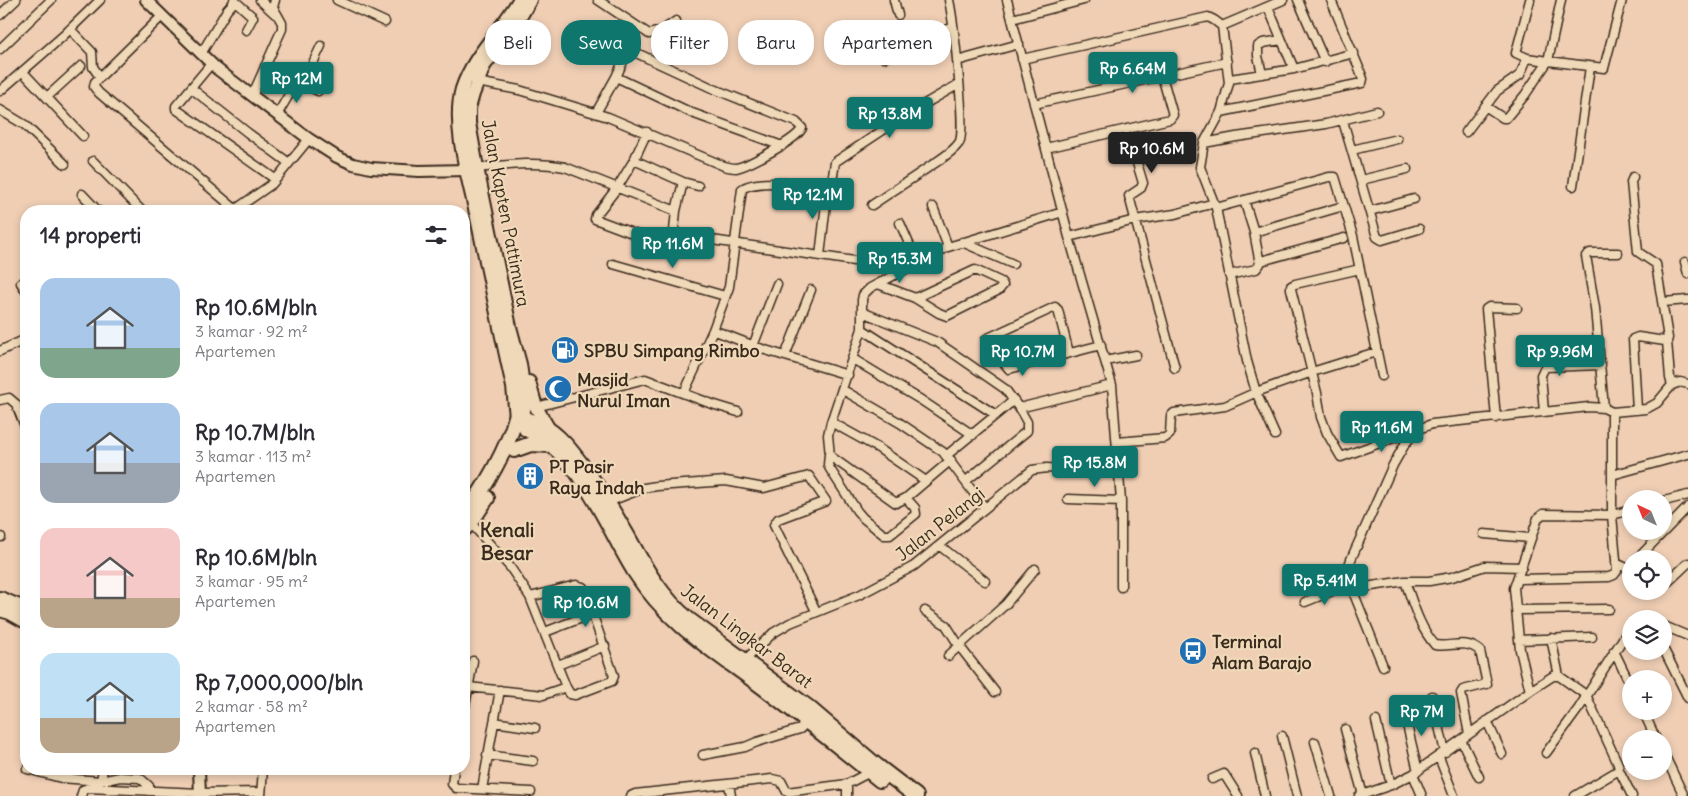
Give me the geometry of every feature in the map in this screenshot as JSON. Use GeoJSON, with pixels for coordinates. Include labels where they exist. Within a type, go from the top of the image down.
{"type":"FeatureCollection","features":[{"type":"Feature","properties":{"kind":"highway","name":"Jalan Lingkar Barat"},"geometry":{"type":"LineString","coordinates":[[519,422],[542,437],[551,438],[574,454],[608,502],[663,595],[741,665],[900,796]]}},
{"type":"Feature","properties":{"kind":"highway"},"geometry":{"type":"LineString","coordinates":[[470,518],[484,506],[514,450],[519,422]]}},
{"type":"Feature","properties":{"kind":"highway"},"geometry":{"type":"LineString","coordinates":[[470,513],[519,422]]}},
{"type":"Feature","properties":{"kind":"highway","name":"Jalan Lingkar Barat"},"geometry":{"type":"LineString","coordinates":[[551,438],[582,480],[634,571],[657,602],[688,632],[711,650],[741,665],[810,708],[916,796]]}},
{"type":"Feature","properties":{"kind":"highway"},"geometry":{"type":"LineString","coordinates":[[514,450],[551,438]]}},
{"type":"Feature","properties":{"kind":"highway"},"geometry":{"type":"LineString","coordinates":[[0,599],[20,607]]}},
{"type":"Feature","properties":{"kind":"highway"},"geometry":{"type":"LineString","coordinates":[[0,609],[20,618]]}},
{"type":"Feature","properties":{"kind":"main road","name":"Jalan Kapten Pattimura"},"geometry":{"type":"LineString","coordinates":[[518,0],[475,60],[462,90],[458,107],[459,123],[472,169],[487,240],[519,422]]}},
{"type":"Feature","properties":{"kind":"main road","name":"Jalan Kapten Pattimura"},"geometry":{"type":"LineString","coordinates":[[472,169],[469,108],[484,66],[530,0]]}},
{"type":"Feature","properties":{"kind":"main road","name":"Jalan Kapten Pattimura"},"geometry":{"type":"LineString","coordinates":[[487,240],[520,364],[525,400],[519,422]]}},
{"type":"Feature","properties":{"kind":"main road"},"geometry":{"type":"LineString","coordinates":[[520,364],[527,376],[536,407],[551,438]]}},
{"type":"Feature","properties":{"kind":"street"},"geometry":{"type":"LineString","coordinates":[[0,15],[16,0]]}},
{"type":"Feature","properties":{"kind":"street"},"geometry":{"type":"LineString","coordinates":[[0,49],[50,0]]}},
{"type":"Feature","properties":{"kind":"street"},"geometry":{"type":"LineString","coordinates":[[0,91],[100,0]]}},
{"type":"Feature","properties":{"kind":"street"},"geometry":{"type":"LineString","coordinates":[[146,0],[211,64],[252,96],[309,139],[337,157],[362,167],[419,171],[472,169],[531,163],[549,164],[565,167],[676,211]]}},
{"type":"Feature","properties":{"kind":"street"},"geometry":{"type":"LineString","coordinates":[[201,54],[234,0],[254,18],[246,30]]}},
{"type":"Feature","properties":{"kind":"street"},"geometry":{"type":"LineString","coordinates":[[260,0],[279,17]]}},
{"type":"Feature","properties":{"kind":"street"},"geometry":{"type":"LineString","coordinates":[[252,96],[282,29],[282,23],[274,7],[275,0]]}},
{"type":"Feature","properties":{"kind":"street"},"geometry":{"type":"LineString","coordinates":[[336,0],[385,22]]}},
{"type":"Feature","properties":{"kind":"street"},"geometry":{"type":"LineString","coordinates":[[598,0],[649,34],[651,33]]}},
{"type":"Feature","properties":{"kind":"street"},"geometry":{"type":"LineString","coordinates":[[894,0],[898,15]]}},
{"type":"Feature","properties":{"kind":"street"},"geometry":{"type":"LineString","coordinates":[[872,205],[942,158],[962,138],[957,61],[949,0]]}},
{"type":"Feature","properties":{"kind":"street"},"geometry":{"type":"LineString","coordinates":[[1007,0],[1062,212],[1112,385],[1122,501],[1121,586]]}},
{"type":"Feature","properties":{"kind":"street"},"geometry":{"type":"LineString","coordinates":[[1012,19],[1084,0]]}},
{"type":"Feature","properties":{"kind":"street"},"geometry":{"type":"LineString","coordinates":[[1222,26],[1282,0]]}},
{"type":"Feature","properties":{"kind":"street"},"geometry":{"type":"LineString","coordinates":[[1298,0],[1325,62]]}},
{"type":"Feature","properties":{"kind":"street"},"geometry":{"type":"LineString","coordinates":[[1221,112],[1360,83],[1363,79],[1354,53],[1331,0]]}},
{"type":"Feature","properties":{"kind":"street"},"geometry":{"type":"LineString","coordinates":[[1530,0],[1516,52],[1518,55],[1526,58],[1601,68],[1606,66],[1622,0]]}},
{"type":"Feature","properties":{"kind":"street"},"geometry":{"type":"LineString","coordinates":[[1486,106],[1505,118],[1525,94],[1548,61],[1561,0]]}},
{"type":"Feature","properties":{"kind":"street"},"geometry":{"type":"LineString","coordinates":[[1268,7],[1294,69]]}},
{"type":"Feature","properties":{"kind":"street"},"geometry":{"type":"LineString","coordinates":[[162,16],[94,85],[99,93],[228,205]]}},
{"type":"Feature","properties":{"kind":"street"},"geometry":{"type":"LineString","coordinates":[[1022,58],[1208,18],[1222,26],[1230,79],[1221,112],[1204,143],[1200,167],[1215,205],[1245,352],[1256,392],[1274,435]]}},
{"type":"Feature","properties":{"kind":"street"},"geometry":{"type":"LineString","coordinates":[[70,29],[92,52],[93,67],[100,78]]}},
{"type":"Feature","properties":{"kind":"street"},"geometry":{"type":"LineString","coordinates":[[1262,74],[1258,46],[1262,43],[1282,40]]}},
{"type":"Feature","properties":{"kind":"street"},"geometry":{"type":"LineString","coordinates":[[957,61],[1019,44]]}},
{"type":"Feature","properties":{"kind":"street"},"geometry":{"type":"LineString","coordinates":[[277,115],[300,83],[321,46]]}},
{"type":"Feature","properties":{"kind":"street"},"geometry":{"type":"LineString","coordinates":[[478,82],[519,90],[596,112],[724,166],[735,168],[782,146],[800,133],[802,128],[801,125],[714,89],[629,50],[596,112]]}},
{"type":"Feature","properties":{"kind":"street"},"geometry":{"type":"LineString","coordinates":[[1230,79],[1294,69],[1354,53]]}},
{"type":"Feature","properties":{"kind":"street"},"geometry":{"type":"LineString","coordinates":[[1466,132],[1499,89],[1519,76],[1526,58]]}},
{"type":"Feature","properties":{"kind":"street"},"geometry":{"type":"LineString","coordinates":[[1034,104],[1227,62]]}},
{"type":"Feature","properties":{"kind":"street"},"geometry":{"type":"LineString","coordinates":[[211,64],[176,106],[177,110],[275,180]]}},
{"type":"Feature","properties":{"kind":"street"},"geometry":{"type":"LineString","coordinates":[[47,97],[81,66]]}},
{"type":"Feature","properties":{"kind":"street"},"geometry":{"type":"LineString","coordinates":[[265,66],[318,91]]}},
{"type":"Feature","properties":{"kind":"street"},"geometry":{"type":"LineString","coordinates":[[1573,186],[1590,67]]}},
{"type":"Feature","properties":{"kind":"street"},"geometry":{"type":"LineString","coordinates":[[23,72],[83,136]]}},
{"type":"Feature","properties":{"kind":"street"},"geometry":{"type":"LineString","coordinates":[[1046,148],[1172,118],[1173,115],[1162,76]]}},
{"type":"Feature","properties":{"kind":"street"},"geometry":{"type":"LineString","coordinates":[[616,77],[692,113],[782,146]]}},
{"type":"Feature","properties":{"kind":"street"},"geometry":{"type":"LineString","coordinates":[[820,256],[828,186],[832,182],[834,164],[909,113],[959,84]]}},
{"type":"Feature","properties":{"kind":"street"},"geometry":{"type":"LineString","coordinates":[[191,88],[290,163]]}},
{"type":"Feature","properties":{"kind":"street"},"geometry":{"type":"LineString","coordinates":[[0,110],[25,125],[65,164]]}},
{"type":"Feature","properties":{"kind":"street"},"geometry":{"type":"LineString","coordinates":[[1204,143],[1344,121],[1377,111]]}},
{"type":"Feature","properties":{"kind":"street"},"geometry":{"type":"LineString","coordinates":[[1344,121],[1377,237],[1380,240],[1419,229]]}},
{"type":"Feature","properties":{"kind":"street"},"geometry":{"type":"LineString","coordinates":[[1128,130],[1143,183],[1141,188],[1129,196],[1175,368]]}},
{"type":"Feature","properties":{"kind":"street"},"geometry":{"type":"LineString","coordinates":[[646,132],[634,160],[617,188],[596,215],[596,220],[667,246],[673,240],[676,211],[683,182]]}},
{"type":"Feature","properties":{"kind":"street"},"geometry":{"type":"LineString","coordinates":[[242,205],[275,180],[309,139]]}},
{"type":"Feature","properties":{"kind":"street"},"geometry":{"type":"LineString","coordinates":[[1352,150],[1397,139]]}},
{"type":"Feature","properties":{"kind":"street"},"geometry":{"type":"LineString","coordinates":[[634,160],[683,182],[698,186]]}},
{"type":"Feature","properties":{"kind":"street"},"geometry":{"type":"LineString","coordinates":[[94,162],[136,205]]}},
{"type":"Feature","properties":{"kind":"street"},"geometry":{"type":"LineString","coordinates":[[1361,180],[1407,169]]}},
{"type":"Feature","properties":{"kind":"street"},"geometry":{"type":"LineString","coordinates":[[1069,236],[1135,220],[1244,200],[1329,176],[1335,177],[1360,269],[1382,376]]}},
{"type":"Feature","properties":{"kind":"street"},"geometry":{"type":"LineString","coordinates":[[1633,177],[1631,182],[1638,252],[1656,264],[1668,338],[1672,385]]}},
{"type":"Feature","properties":{"kind":"street"},"geometry":{"type":"LineString","coordinates":[[684,393],[713,330],[731,277],[742,190],[745,186],[776,183],[828,186]]}},
{"type":"Feature","properties":{"kind":"street"},"geometry":{"type":"LineString","coordinates":[[82,194],[92,205]]}},
{"type":"Feature","properties":{"kind":"street"},"geometry":{"type":"LineString","coordinates":[[1370,211],[1414,198]]}},
{"type":"Feature","properties":{"kind":"street"},"geometry":{"type":"LineString","coordinates":[[1229,275],[1256,269],[1261,261],[1244,200]]}},
{"type":"Feature","properties":{"kind":"street"},"geometry":{"type":"LineString","coordinates":[[933,207],[948,247]]}},
{"type":"Feature","properties":{"kind":"street"},"geometry":{"type":"LineString","coordinates":[[1254,232],[1340,207]]}},
{"type":"Feature","properties":{"kind":"street"},"geometry":{"type":"LineString","coordinates":[[906,498],[915,508],[916,514],[890,535],[884,535],[863,518],[852,505],[830,470],[828,463],[828,435],[831,422],[862,330],[863,295],[870,288],[948,247],[1062,212]]}},
{"type":"Feature","properties":{"kind":"street"},"geometry":{"type":"LineString","coordinates":[[900,223],[917,262]]}},
{"type":"Feature","properties":{"kind":"street"},"geometry":{"type":"LineString","coordinates":[[1261,261],[1344,238]]}},
{"type":"Feature","properties":{"kind":"street"},"geometry":{"type":"LineString","coordinates":[[705,239],[854,261]]}},
{"type":"Feature","properties":{"kind":"street"},"geometry":{"type":"LineString","coordinates":[[962,242],[1013,264]]}},
{"type":"Feature","properties":{"kind":"street"},"geometry":{"type":"LineString","coordinates":[[1518,579],[1609,577],[1614,576],[1617,571],[1612,515],[1612,475],[1608,410],[1595,308],[1586,256],[1590,253],[1618,253]]}},
{"type":"Feature","properties":{"kind":"street"},"geometry":{"type":"LineString","coordinates":[[1685,262],[1688,274]]}},
{"type":"Feature","properties":{"kind":"street"},"geometry":{"type":"LineString","coordinates":[[614,264],[725,296]]}},
{"type":"Feature","properties":{"kind":"street"},"geometry":{"type":"LineString","coordinates":[[1360,269],[1291,286],[1321,417],[1327,434],[1340,457],[1399,435],[1440,423],[1589,407],[1608,410],[1637,410],[1653,406],[1672,385],[1680,382],[1688,384]]}},
{"type":"Feature","properties":{"kind":"street"},"geometry":{"type":"LineString","coordinates":[[878,284],[915,298],[947,316],[1000,290],[1003,288],[1003,284],[979,270],[975,270],[915,298]]}},
{"type":"Feature","properties":{"kind":"street"},"geometry":{"type":"LineString","coordinates":[[753,346],[777,284]]}},
{"type":"Feature","properties":{"kind":"street"},"geometry":{"type":"LineString","coordinates":[[785,356],[811,290]]}},
{"type":"Feature","properties":{"kind":"street"},"geometry":{"type":"LineString","coordinates":[[1663,302],[1688,300]]}},
{"type":"Feature","properties":{"kind":"street"},"geometry":{"type":"LineString","coordinates":[[1496,418],[1486,309],[1489,306],[1517,308]]}},
{"type":"Feature","properties":{"kind":"street"},"geometry":{"type":"LineString","coordinates":[[1069,353],[1058,310],[1055,308],[986,339],[1009,368],[1069,353],[1101,345]]}},
{"type":"Feature","properties":{"kind":"street"},"geometry":{"type":"LineString","coordinates":[[862,312],[936,342],[1005,389],[1020,408],[1028,425],[1027,430],[966,481]]}},
{"type":"Feature","properties":{"kind":"street"},"geometry":{"type":"LineString","coordinates":[[713,330],[753,346],[848,375]]}},
{"type":"Feature","properties":{"kind":"street"},"geometry":{"type":"LineString","coordinates":[[862,330],[996,415]]}},
{"type":"Feature","properties":{"kind":"street"},"geometry":{"type":"LineString","coordinates":[[1637,410],[1633,339],[1638,337],[1667,341]]}},
{"type":"Feature","properties":{"kind":"street"},"geometry":{"type":"LineString","coordinates":[[0,351],[20,342]]}},
{"type":"Feature","properties":{"kind":"street"},"geometry":{"type":"LineString","coordinates":[[1117,442],[1165,438],[1170,434],[1171,416],[1173,414],[1225,406],[1256,392],[1376,352]]}},
{"type":"Feature","properties":{"kind":"street"},"geometry":{"type":"LineString","coordinates":[[1105,361],[1136,355]]}},
{"type":"Feature","properties":{"kind":"street"},"geometry":{"type":"LineString","coordinates":[[853,359],[920,400],[973,436]]}},
{"type":"Feature","properties":{"kind":"street"},"geometry":{"type":"LineString","coordinates":[[1544,412],[1541,375],[1543,369],[1549,366],[1601,365]]}},
{"type":"Feature","properties":{"kind":"street"},"geometry":{"type":"LineString","coordinates":[[536,407],[645,379],[738,412]]}},
{"type":"Feature","properties":{"kind":"street"},"geometry":{"type":"LineString","coordinates":[[1020,408],[1112,385]]}},
{"type":"Feature","properties":{"kind":"street"},"geometry":{"type":"LineString","coordinates":[[843,390],[900,423],[949,458],[985,508]]}},
{"type":"Feature","properties":{"kind":"street"},"geometry":{"type":"LineString","coordinates":[[0,400],[9,398],[14,402],[20,416]]}},
{"type":"Feature","properties":{"kind":"street"},"geometry":{"type":"LineString","coordinates":[[829,454],[832,459],[898,503],[926,481],[1014,400]]}},
{"type":"Feature","properties":{"kind":"street"},"geometry":{"type":"LineString","coordinates":[[831,422],[878,448],[926,481]]}},
{"type":"Feature","properties":{"kind":"street"},"geometry":{"type":"LineString","coordinates":[[1335,590],[1345,576],[1393,465],[1405,444],[1416,431]]}},
{"type":"Feature","properties":{"kind":"street"},"geometry":{"type":"LineString","coordinates":[[1612,475],[1688,454]]}},
{"type":"Feature","properties":{"kind":"street","name":"Jalan Pelangi"},"geometry":{"type":"LineString","coordinates":[[741,665],[773,633],[816,611],[859,595],[902,573],[940,546],[1029,472],[1047,468],[1120,473]]}},
{"type":"Feature","properties":{"kind":"street"},"geometry":{"type":"LineString","coordinates":[[608,502],[644,488],[657,486],[726,481],[764,488],[809,476],[826,501],[778,519],[774,525],[816,611]]}},
{"type":"Feature","properties":{"kind":"street"},"geometry":{"type":"LineString","coordinates":[[1672,499],[1688,495]]}},
{"type":"Feature","properties":{"kind":"street"},"geometry":{"type":"LineString","coordinates":[[1068,499],[1122,501]]}},
{"type":"Feature","properties":{"kind":"street"},"geometry":{"type":"LineString","coordinates":[[1646,550],[1688,507]]}},
{"type":"Feature","properties":{"kind":"street"},"geometry":{"type":"LineString","coordinates":[[1530,691],[1519,640],[1514,588],[1538,518],[1543,514],[1612,515],[1622,512]]}},
{"type":"Feature","properties":{"kind":"street"},"geometry":{"type":"LineString","coordinates":[[470,525],[510,567],[530,596],[570,694],[575,695],[612,682],[614,676],[605,646],[584,589],[579,585],[530,596]]}},
{"type":"Feature","properties":{"kind":"street"},"geometry":{"type":"LineString","coordinates":[[1484,534],[1530,538]]}},
{"type":"Feature","properties":{"kind":"street"},"geometry":{"type":"LineString","coordinates":[[940,546],[985,581]]}},
{"type":"Feature","properties":{"kind":"street"},"geometry":{"type":"LineString","coordinates":[[1616,563],[1622,565]]}},
{"type":"Feature","properties":{"kind":"street"},"geometry":{"type":"LineString","coordinates":[[1672,578],[1688,563]]}},
{"type":"Feature","properties":{"kind":"street"},"geometry":{"type":"LineString","coordinates":[[1306,602],[1335,590],[1405,581],[1442,579],[1485,566],[1522,567]]}},
{"type":"Feature","properties":{"kind":"street"},"geometry":{"type":"LineString","coordinates":[[948,656],[1011,599],[1035,569]]}},
{"type":"Feature","properties":{"kind":"street"},"geometry":{"type":"LineString","coordinates":[[1405,581],[1416,613],[1424,630],[1435,645],[1461,643],[1475,647],[1480,651],[1487,684],[1461,692],[1469,734]]}},
{"type":"Feature","properties":{"kind":"street"},"geometry":{"type":"LineString","coordinates":[[1352,589],[1383,666]]}},
{"type":"Feature","properties":{"kind":"street"},"geometry":{"type":"LineString","coordinates":[[1517,610],[1609,609]]}},
{"type":"Feature","properties":{"kind":"street"},"geometry":{"type":"LineString","coordinates":[[926,611],[946,625],[960,647],[995,692]]}},
{"type":"Feature","properties":{"kind":"street"},"geometry":{"type":"LineString","coordinates":[[545,632],[592,614]]}},
{"type":"Feature","properties":{"kind":"street"},"geometry":{"type":"LineString","coordinates":[[1672,629],[1688,636]]}},
{"type":"Feature","properties":{"kind":"street"},"geometry":{"type":"LineString","coordinates":[[1519,640],[1592,637]]}},
{"type":"Feature","properties":{"kind":"street"},"geometry":{"type":"LineString","coordinates":[[1551,638],[1560,676],[1586,695],[1632,796]]}},
{"type":"Feature","properties":{"kind":"street"},"geometry":{"type":"LineString","coordinates":[[1546,753],[1579,708],[1622,639]]}},
{"type":"Feature","properties":{"kind":"street"},"geometry":{"type":"LineString","coordinates":[[558,665],[605,646]]}},
{"type":"Feature","properties":{"kind":"street"},"geometry":{"type":"LineString","coordinates":[[1614,651],[1623,670]]}},
{"type":"Feature","properties":{"kind":"street"},"geometry":{"type":"LineString","coordinates":[[1669,660],[1688,698]]}},
{"type":"Feature","properties":{"kind":"street"},"geometry":{"type":"LineString","coordinates":[[470,677],[473,661]]}},
{"type":"Feature","properties":{"kind":"street"},"geometry":{"type":"LineString","coordinates":[[1344,729],[1361,795],[1391,785],[1416,772],[1549,678],[1560,676]]}},
{"type":"Feature","properties":{"kind":"street"},"geometry":{"type":"LineString","coordinates":[[470,687],[543,696],[566,687]]}},
{"type":"Feature","properties":{"kind":"street"},"geometry":{"type":"LineString","coordinates":[[482,789],[500,690]]}},
{"type":"Feature","properties":{"kind":"street"},"geometry":{"type":"LineString","coordinates":[[1432,696],[1442,754],[1454,796]]}},
{"type":"Feature","properties":{"kind":"street"},"geometry":{"type":"LineString","coordinates":[[1403,708],[1422,796]]}},
{"type":"Feature","properties":{"kind":"street"},"geometry":{"type":"LineString","coordinates":[[1376,720],[1391,785]]}},
{"type":"Feature","properties":{"kind":"street"},"geometry":{"type":"LineString","coordinates":[[703,755],[745,747],[800,729],[808,721]]}},
{"type":"Feature","properties":{"kind":"street"},"geometry":{"type":"LineString","coordinates":[[1487,721],[1502,754]]}},
{"type":"Feature","properties":{"kind":"street"},"geometry":{"type":"LineString","coordinates":[[494,722],[535,728]]}},
{"type":"Feature","properties":{"kind":"street"},"geometry":{"type":"LineString","coordinates":[[1282,736],[1297,796]]}},
{"type":"Feature","properties":{"kind":"street"},"geometry":{"type":"LineString","coordinates":[[1461,740],[1479,777]]}},
{"type":"Feature","properties":{"kind":"street"},"geometry":{"type":"LineString","coordinates":[[1316,742],[1331,796]]}},
{"type":"Feature","properties":{"kind":"street"},"geometry":{"type":"LineString","coordinates":[[1255,753],[1265,796]]}},
{"type":"Feature","properties":{"kind":"street"},"geometry":{"type":"LineString","coordinates":[[487,755],[533,761]]}},
{"type":"Feature","properties":{"kind":"street"},"geometry":{"type":"LineString","coordinates":[[1575,796],[1619,770]]}},
{"type":"Feature","properties":{"kind":"street"},"geometry":{"type":"LineString","coordinates":[[1672,771],[1684,796]]}},
{"type":"Feature","properties":{"kind":"street"},"geometry":{"type":"LineString","coordinates":[[631,796],[635,794],[678,793],[730,784],[776,779],[782,783],[788,794],[847,784],[870,772]]}},
{"type":"Feature","properties":{"kind":"street"},"geometry":{"type":"LineString","coordinates":[[1212,779],[1224,774],[1238,796]]}},
{"type":"Feature","properties":{"kind":"street"},"geometry":{"type":"LineString","coordinates":[[50,775],[61,778],[101,781],[120,777],[140,778],[149,786],[148,791]]}},
{"type":"Feature","properties":{"kind":"street"},"geometry":{"type":"LineString","coordinates":[[101,781],[102,775]]}},
{"type":"Feature","properties":{"kind":"street"},"geometry":{"type":"LineString","coordinates":[[199,775],[200,795]]}},
{"type":"Feature","properties":{"kind":"street"},"geometry":{"type":"LineString","coordinates":[[81,796],[83,790],[88,788],[168,794],[261,794],[263,775]]}},
{"type":"Feature","properties":{"kind":"street"},"geometry":{"type":"LineString","coordinates":[[453,775],[452,784],[454,788],[531,792]]}},
{"type":"Feature","properties":{"kind":"street"},"geometry":{"type":"LineString","coordinates":[[730,784],[731,796]]}},
{"type":"Feature","properties":{"kind":"street"},"geometry":{"type":"LineString","coordinates":[[847,784],[847,796]]}},
{"type":"Feature","properties":{"kind":"place","name":"SPBU Simpang Rimbo"},"geometry":{"type":"Point","coordinates":[565,350]}},
{"type":"Feature","properties":{"kind":"place","name":"Masjid Nurul Iman"},"geometry":{"type":"Point","coordinates":[558,389]}},
{"type":"Feature","properties":{"kind":"place","name":"PT Pasir Raya Indah"},"geometry":{"type":"Point","coordinates":[530,476]}},
{"type":"Feature","properties":{"kind":"place","name":"Terminal Alam Barajo"},"geometry":{"type":"Point","coordinates":[1193,651]}},
{"type":"Feature","properties":{"kind":"district","name":"Kenali Besar"},"geometry":{"type":"Point","coordinates":[507,540]}}]}
